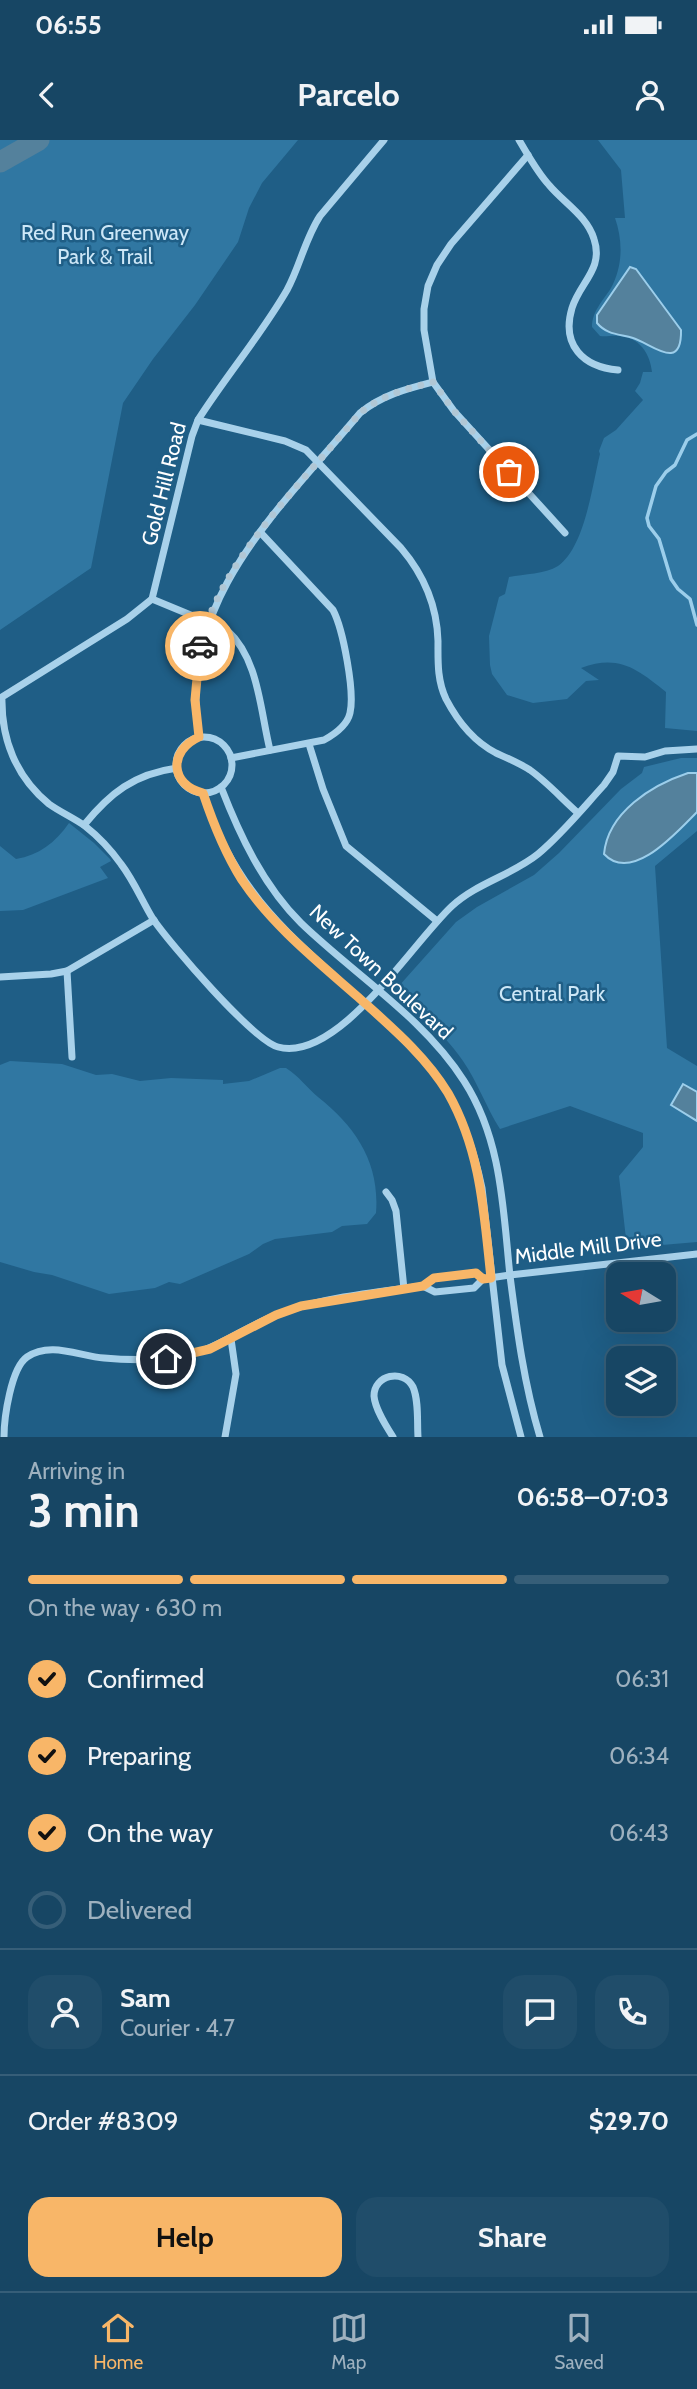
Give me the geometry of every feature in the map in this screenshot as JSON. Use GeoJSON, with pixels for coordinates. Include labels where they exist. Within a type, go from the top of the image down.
{"type":"FeatureCollection","features":[{"type":"Feature","properties":{"kind":"street","name":"Gold Hill Road"},"geometry":{"type":"LineString","coordinates":[[152,598],[198,420],[285,292],[298,268],[311,229],[384,140]]}},
{"type":"Feature","properties":{"kind":"street"},"geometry":{"type":"LineString","coordinates":[[519,140],[547,183],[586,223],[595,242],[595,267],[571,310],[571,340],[584,359],[605,369],[618,370]]}},
{"type":"Feature","properties":{"kind":"street"},"geometry":{"type":"LineString","coordinates":[[528,155],[451,244],[437,265],[428,286],[424,330],[433,382],[454,411],[565,533]]}},
{"type":"Feature","properties":{"kind":"street"},"geometry":{"type":"LineString","coordinates":[[199,737],[196,680],[207,622],[234,572],[260,532],[360,413],[374,401],[433,382]]}},
{"type":"Feature","properties":{"kind":"street"},"geometry":{"type":"LineString","coordinates":[[198,420],[296,444],[319,463],[401,548],[423,577],[436,617],[440,683],[465,730],[495,752],[529,770],[578,813]]}},
{"type":"Feature","properties":{"kind":"street"},"geometry":{"type":"LineString","coordinates":[[231,758],[309,744],[335,734],[344,726],[350,715],[351,703],[341,626],[333,610],[318,592],[260,532]]}},
{"type":"Feature","properties":{"kind":"street"},"geometry":{"type":"LineString","coordinates":[[270,750],[255,678],[235,637],[227,630],[152,598],[127,619],[2,697],[1,716],[5,736],[20,771],[33,789],[49,804],[84,825],[107,846],[154,920],[222,1000],[275,1046],[290,1049],[318,1041],[366,1004],[454,904],[538,854],[604,785],[618,756],[645,757],[665,751],[697,749]]}},
{"type":"Feature","properties":{"kind":"street"},"geometry":{"type":"LineString","coordinates":[[199,737],[221,742],[231,758],[230,775],[221,787],[203,793],[187,786],[180,779],[177,758],[183,747],[199,737]]}},
{"type":"Feature","properties":{"kind":"street"},"geometry":{"type":"LineString","coordinates":[[309,744],[323,789],[346,846],[437,921]]}},
{"type":"Feature","properties":{"kind":"street"},"geometry":{"type":"LineString","coordinates":[[84,825],[104,801],[123,787],[158,771],[177,768]]}},
{"type":"Feature","properties":{"kind":"street","name":"New Town Boulevard"},"geometry":{"type":"LineString","coordinates":[[221,787],[240,834],[260,870],[300,922],[421,1030],[465,1082],[495,1157],[522,1360],[540,1437]]}},
{"type":"Feature","properties":{"kind":"street","name":"New Town Boulevard"},"geometry":{"type":"LineString","coordinates":[[203,793],[221,839],[250,889],[287,933],[410,1045],[447,1092],[459,1115],[476,1161],[482,1188],[487,1278],[502,1365],[521,1437]]}},
{"type":"Feature","properties":{"kind":"street"},"geometry":{"type":"LineString","coordinates":[[0,977],[66,971],[154,920]]}},
{"type":"Feature","properties":{"kind":"street"},"geometry":{"type":"LineString","coordinates":[[66,971],[72,1056]]}},
{"type":"Feature","properties":{"kind":"street"},"geometry":{"type":"LineString","coordinates":[[386,1192],[396,1212],[404,1289]]}},
{"type":"Feature","properties":{"kind":"street","name":"Middle Mill Drive"},"geometry":{"type":"LineString","coordinates":[[423,1286],[435,1292],[474,1288],[487,1278],[697,1254]]}},
{"type":"Feature","properties":{"kind":"street","name":"Middle Mill Drive"},"geometry":{"type":"LineString","coordinates":[[4,1437],[14,1374],[25,1358],[35,1352],[46,1349],[101,1358],[166,1359],[210,1349],[276,1315],[301,1306],[423,1286],[434,1278],[476,1273],[487,1278]]}},
{"type":"Feature","properties":{"kind":"street"},"geometry":{"type":"LineString","coordinates":[[225,1437],[236,1374],[231,1339]]}},
{"type":"Feature","properties":{"kind":"street"},"geometry":{"type":"LineString","coordinates":[[393,1437],[375,1401],[374,1393],[376,1385],[383,1378],[399,1376],[408,1380],[415,1393],[418,1437]]}},
{"type":"Feature","properties":{"kind":"green space","name":"Red Run Greenway Park & Trail"},"geometry":{"type":"Polygon","coordinates":[[[0,140],[298,140],[262,183],[249,208],[238,242],[123,403],[91,568],[0,630],[0,140]]]}},
{"type":"Feature","properties":{"kind":"green space"},"geometry":{"type":"Polygon","coordinates":[[[598,140],[697,140],[697,731],[665,728],[666,692],[627,666],[606,663],[581,668],[599,680],[586,681],[567,699],[533,703],[507,695],[492,674],[490,665],[489,636],[499,597],[505,594],[509,577],[547,571],[558,566],[567,557],[575,545],[586,515],[604,438],[616,430],[643,400],[635,391],[643,372],[652,372],[649,358],[638,343],[626,337],[600,336],[592,327],[596,311],[615,280],[620,262],[615,218],[625,218],[621,170],[598,140]]]}},
{"type":"Feature","properties":{"kind":"green space","name":"Central Park"},"geometry":{"type":"Polygon","coordinates":[[[681,758],[697,758],[697,831],[655,866],[667,1048],[697,1066],[697,1242],[627,1248],[619,1176],[643,1147],[643,1133],[570,1106],[500,1129],[463,1061],[441,1034],[399,994],[398,987],[456,922],[534,875],[621,789],[642,773],[644,767],[681,758]]]}},
{"type":"Feature","properties":{"kind":"green space"},"geometry":{"type":"Polygon","coordinates":[[[69,823],[110,859],[111,861],[100,867],[108,878],[23,910],[0,911],[0,846],[16,859],[24,857],[46,847],[69,823]]]}},
{"type":"Feature","properties":{"kind":"green space"},"geometry":{"type":"Polygon","coordinates":[[[10,1061],[62,1064],[96,1075],[112,1074],[140,1081],[171,1078],[223,1080],[223,1084],[249,1081],[286,1068],[344,1121],[363,1148],[374,1178],[376,1213],[367,1224],[342,1226],[332,1232],[275,1239],[249,1254],[180,1284],[169,1282],[155,1288],[109,1294],[52,1275],[0,1262],[0,1065],[10,1061]]]}},
{"type":"Feature","properties":{"kind":"shaded area"},"geometry":{"type":"Polygon","coordinates":[[[630,267],[636,269],[681,330],[677,350],[664,352],[633,338],[609,332],[597,323],[597,315],[630,267]]]}},
{"type":"Feature","properties":{"kind":"shaded area"},"geometry":{"type":"Polygon","coordinates":[[[688,773],[697,773],[697,812],[678,831],[654,852],[628,863],[615,862],[604,854],[614,825],[634,802],[660,785],[688,773]]]}},
{"type":"Feature","properties":{"kind":"shaded area"},"geometry":{"type":"Polygon","coordinates":[[[683,1084],[697,1092],[697,1121],[671,1105],[683,1084]]]}},
{"type":"Feature","properties":{"kind":"waterway"},"geometry":{"type":"LineString","coordinates":[[0,162],[39,140]]}},
{"type":"Feature","properties":{"kind":"waterway"},"geometry":{"type":"LineString","coordinates":[[697,434],[687,440],[675,465],[656,486],[647,518],[649,526],[659,539],[671,579],[690,599],[697,625]]}},
{"type":"Feature","properties":{"kind":"way so far"},"geometry":{"type":"LineString","coordinates":[[200,646],[207,622],[217,603],[260,532],[360,413],[374,401],[433,382],[454,411],[509,472]]}},
{"type":"Feature","properties":{"kind":"route"},"geometry":{"type":"LineString","coordinates":[[166,1359],[210,1349],[276,1315],[301,1306],[423,1286],[434,1278],[476,1273],[483,1279],[491,1278],[482,1188],[476,1161],[459,1115],[447,1092],[410,1045],[287,933],[264,908],[242,880],[211,818],[203,793],[193,790],[180,779],[177,758],[189,741],[199,737],[195,700],[200,646]]}}]}
